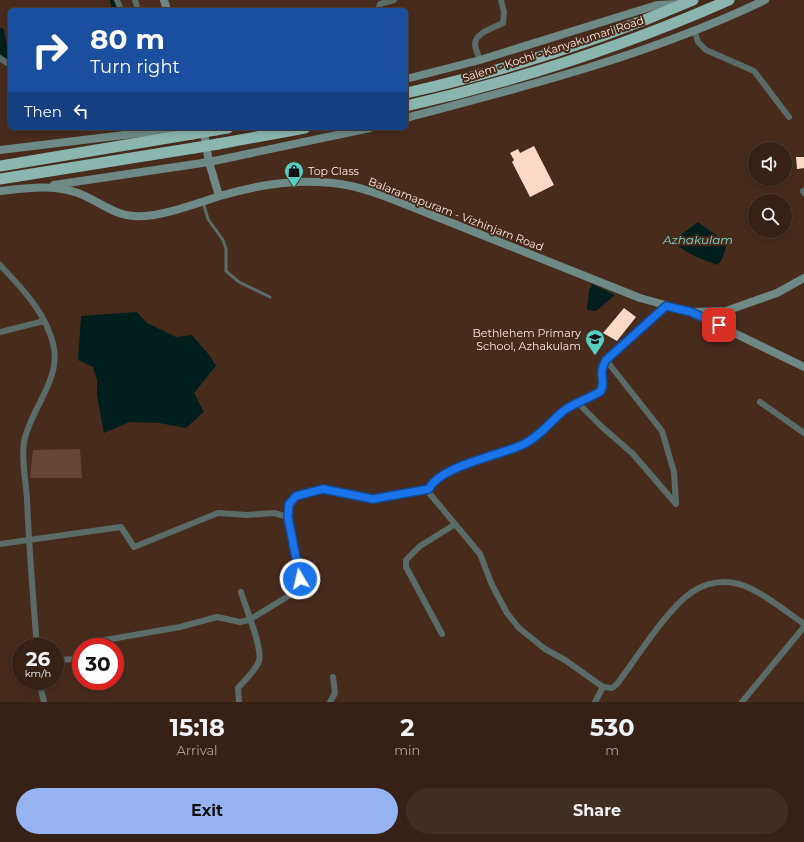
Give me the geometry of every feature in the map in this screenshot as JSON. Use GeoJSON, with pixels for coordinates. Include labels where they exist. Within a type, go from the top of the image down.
{"type":"FeatureCollection","features":[{"type":"Feature","properties":{"kind":"highway","name":"Salem - Kochi - Kanyakumari Road"},"geometry":{"type":"LineString","coordinates":[[408,105],[521,75],[614,46],[690,17],[729,0]]}},
{"type":"Feature","properties":{"kind":"highway","name":"Salem - Kochi - Kanyakumari Road"},"geometry":{"type":"LineString","coordinates":[[408,92],[517,63],[610,34],[690,2]]}},
{"type":"Feature","properties":{"kind":"highway"},"geometry":{"type":"LineString","coordinates":[[0,166],[215,130]]}},
{"type":"Feature","properties":{"kind":"highway"},"geometry":{"type":"LineString","coordinates":[[0,179],[194,148],[294,130]]}},
{"type":"Feature","properties":{"kind":"street"},"geometry":{"type":"LineString","coordinates":[[379,8],[380,4],[394,0]]}},
{"type":"Feature","properties":{"kind":"street"},"geometry":{"type":"LineString","coordinates":[[480,60],[475,44],[477,38],[483,33],[503,23],[504,12],[501,0]]}},
{"type":"Feature","properties":{"kind":"street"},"geometry":{"type":"LineString","coordinates":[[408,117],[524,88],[631,54],[695,32],[765,0]]}},
{"type":"Feature","properties":{"kind":"street"},"geometry":{"type":"LineString","coordinates":[[408,78],[480,60],[655,3],[690,2]]}},
{"type":"Feature","properties":{"kind":"street"},"geometry":{"type":"LineString","coordinates":[[695,32],[698,42],[706,50],[754,71],[789,117]]}},
{"type":"Feature","properties":{"kind":"street"},"geometry":{"type":"LineString","coordinates":[[0,150],[165,130]]}},
{"type":"Feature","properties":{"kind":"street"},"geometry":{"type":"LineString","coordinates":[[203,130],[209,162],[219,196]]}},
{"type":"Feature","properties":{"kind":"street"},"geometry":{"type":"LineString","coordinates":[[45,187],[209,162],[361,130]]}},
{"type":"Feature","properties":{"kind":"street","name":"Balaramapuram - Vizhinjam Road"},"geometry":{"type":"LineString","coordinates":[[0,191],[45,187],[61,188],[79,194],[120,214],[146,216],[203,202],[251,187],[281,182],[317,181],[352,186],[392,198],[640,298],[691,312],[726,311],[777,293],[804,278]]}},
{"type":"Feature","properties":{"kind":"street"},"geometry":{"type":"LineString","coordinates":[[0,266],[25,290],[44,321],[54,348],[53,367],[49,384],[24,442],[28,540],[36,638]]}},
{"type":"Feature","properties":{"kind":"street"},"geometry":{"type":"LineString","coordinates":[[666,306],[606,360],[601,368],[603,386],[601,391],[566,410],[553,419],[543,431],[524,444],[466,464],[432,482],[429,489],[433,500],[480,554],[492,585],[507,612],[519,628],[545,650],[565,660],[603,687],[612,688],[617,684],[681,602],[704,586],[723,581],[740,584],[756,592],[804,624]]}},
{"type":"Feature","properties":{"kind":"street"},"geometry":{"type":"LineString","coordinates":[[691,312],[804,367]]}},
{"type":"Feature","properties":{"kind":"street"},"geometry":{"type":"LineString","coordinates":[[0,332],[44,321]]}},
{"type":"Feature","properties":{"kind":"street"},"geometry":{"type":"LineString","coordinates":[[578,403],[633,454],[676,504],[674,472],[662,431],[606,360]]}},
{"type":"Feature","properties":{"kind":"street"},"geometry":{"type":"LineString","coordinates":[[760,402],[804,434]]}},
{"type":"Feature","properties":{"kind":"street"},"geometry":{"type":"LineString","coordinates":[[117,638],[180,627],[217,617],[240,622],[250,620],[295,592],[300,579],[288,517],[289,504],[296,496],[323,489],[373,499],[429,489]]}},
{"type":"Feature","properties":{"kind":"street"},"geometry":{"type":"LineString","coordinates":[[0,544],[122,527],[134,547],[218,513],[247,515],[274,514],[288,517]]}},
{"type":"Feature","properties":{"kind":"street"},"geometry":{"type":"LineString","coordinates":[[442,634],[406,567],[406,560],[420,546],[454,525]]}},
{"type":"Feature","properties":{"kind":"street"},"geometry":{"type":"LineString","coordinates":[[239,702],[238,688],[256,666],[260,655],[256,635],[241,592]]}},
{"type":"Feature","properties":{"kind":"street"},"geometry":{"type":"LineString","coordinates":[[742,702],[804,627]]}},
{"type":"Feature","properties":{"kind":"street"},"geometry":{"type":"LineString","coordinates":[[330,702],[335,693],[333,677]]}},
{"type":"Feature","properties":{"kind":"street"},"geometry":{"type":"LineString","coordinates":[[595,702],[603,687]]}},
{"type":"Feature","properties":{"kind":"street"},"geometry":{"type":"LineString","coordinates":[[41,690],[44,702]]}},
{"type":"Feature","properties":{"kind":"lane"},"geometry":{"type":"LineString","coordinates":[[203,202],[208,219],[223,240],[226,249],[226,271],[239,282],[255,288],[270,297]]}},
{"type":"Feature","properties":{"kind":"shaded area"},"geometry":{"type":"Polygon","coordinates":[[[80,449],[82,478],[30,478],[33,450],[80,449]]]}},
{"type":"Feature","properties":{"kind":"water","name":"Azhakulam"},"geometry":{"type":"Polygon","coordinates":[[[698,222],[727,243],[723,257],[718,265],[696,257],[671,242],[698,222]]]}},
{"type":"Feature","properties":{"kind":"water"},"geometry":{"type":"Polygon","coordinates":[[[592,284],[615,295],[596,311],[587,310],[589,290],[592,284]]]}},
{"type":"Feature","properties":{"kind":"water"},"geometry":{"type":"Polygon","coordinates":[[[137,312],[147,323],[176,337],[192,335],[210,356],[216,366],[194,393],[204,412],[186,428],[159,423],[130,422],[104,433],[97,396],[97,380],[93,367],[78,360],[81,316],[137,312]]]}},
{"type":"Feature","properties":{"kind":"building"},"geometry":{"type":"Polygon","coordinates":[[[534,146],[554,185],[530,197],[512,162],[514,160],[510,153],[518,149],[520,153],[534,146]]]}},
{"type":"Feature","properties":{"kind":"building"},"geometry":{"type":"Polygon","coordinates":[[[796,157],[804,157],[804,168],[797,169],[796,157]]]}},
{"type":"Feature","properties":{"kind":"building"},"geometry":{"type":"Polygon","coordinates":[[[624,308],[636,317],[617,341],[603,333],[624,308]]]}},
{"type":"Feature","properties":{"kind":"waterway"},"geometry":{"type":"LineString","coordinates":[[114,0],[116,8]]}},
{"type":"Feature","properties":{"kind":"waterway"},"geometry":{"type":"LineString","coordinates":[[0,32],[6,60],[8,62]]}},
{"type":"Feature","properties":{"kind":"place","name":"Top Class"},"geometry":{"type":"Point","coordinates":[294,188]}},
{"type":"Feature","properties":{"kind":"place","name":"Bethlehem Primary School, Azhakulam"},"geometry":{"type":"Point","coordinates":[595,356]}},
{"type":"Feature","properties":{"kind":"route"},"geometry":{"type":"LineString","coordinates":[[300,579],[288,517],[289,504],[296,496],[323,489],[373,499],[429,489],[432,482],[466,464],[524,444],[543,431],[553,419],[566,410],[601,391],[603,386],[601,368],[606,360],[666,306],[691,312],[719,325]]}}]}
